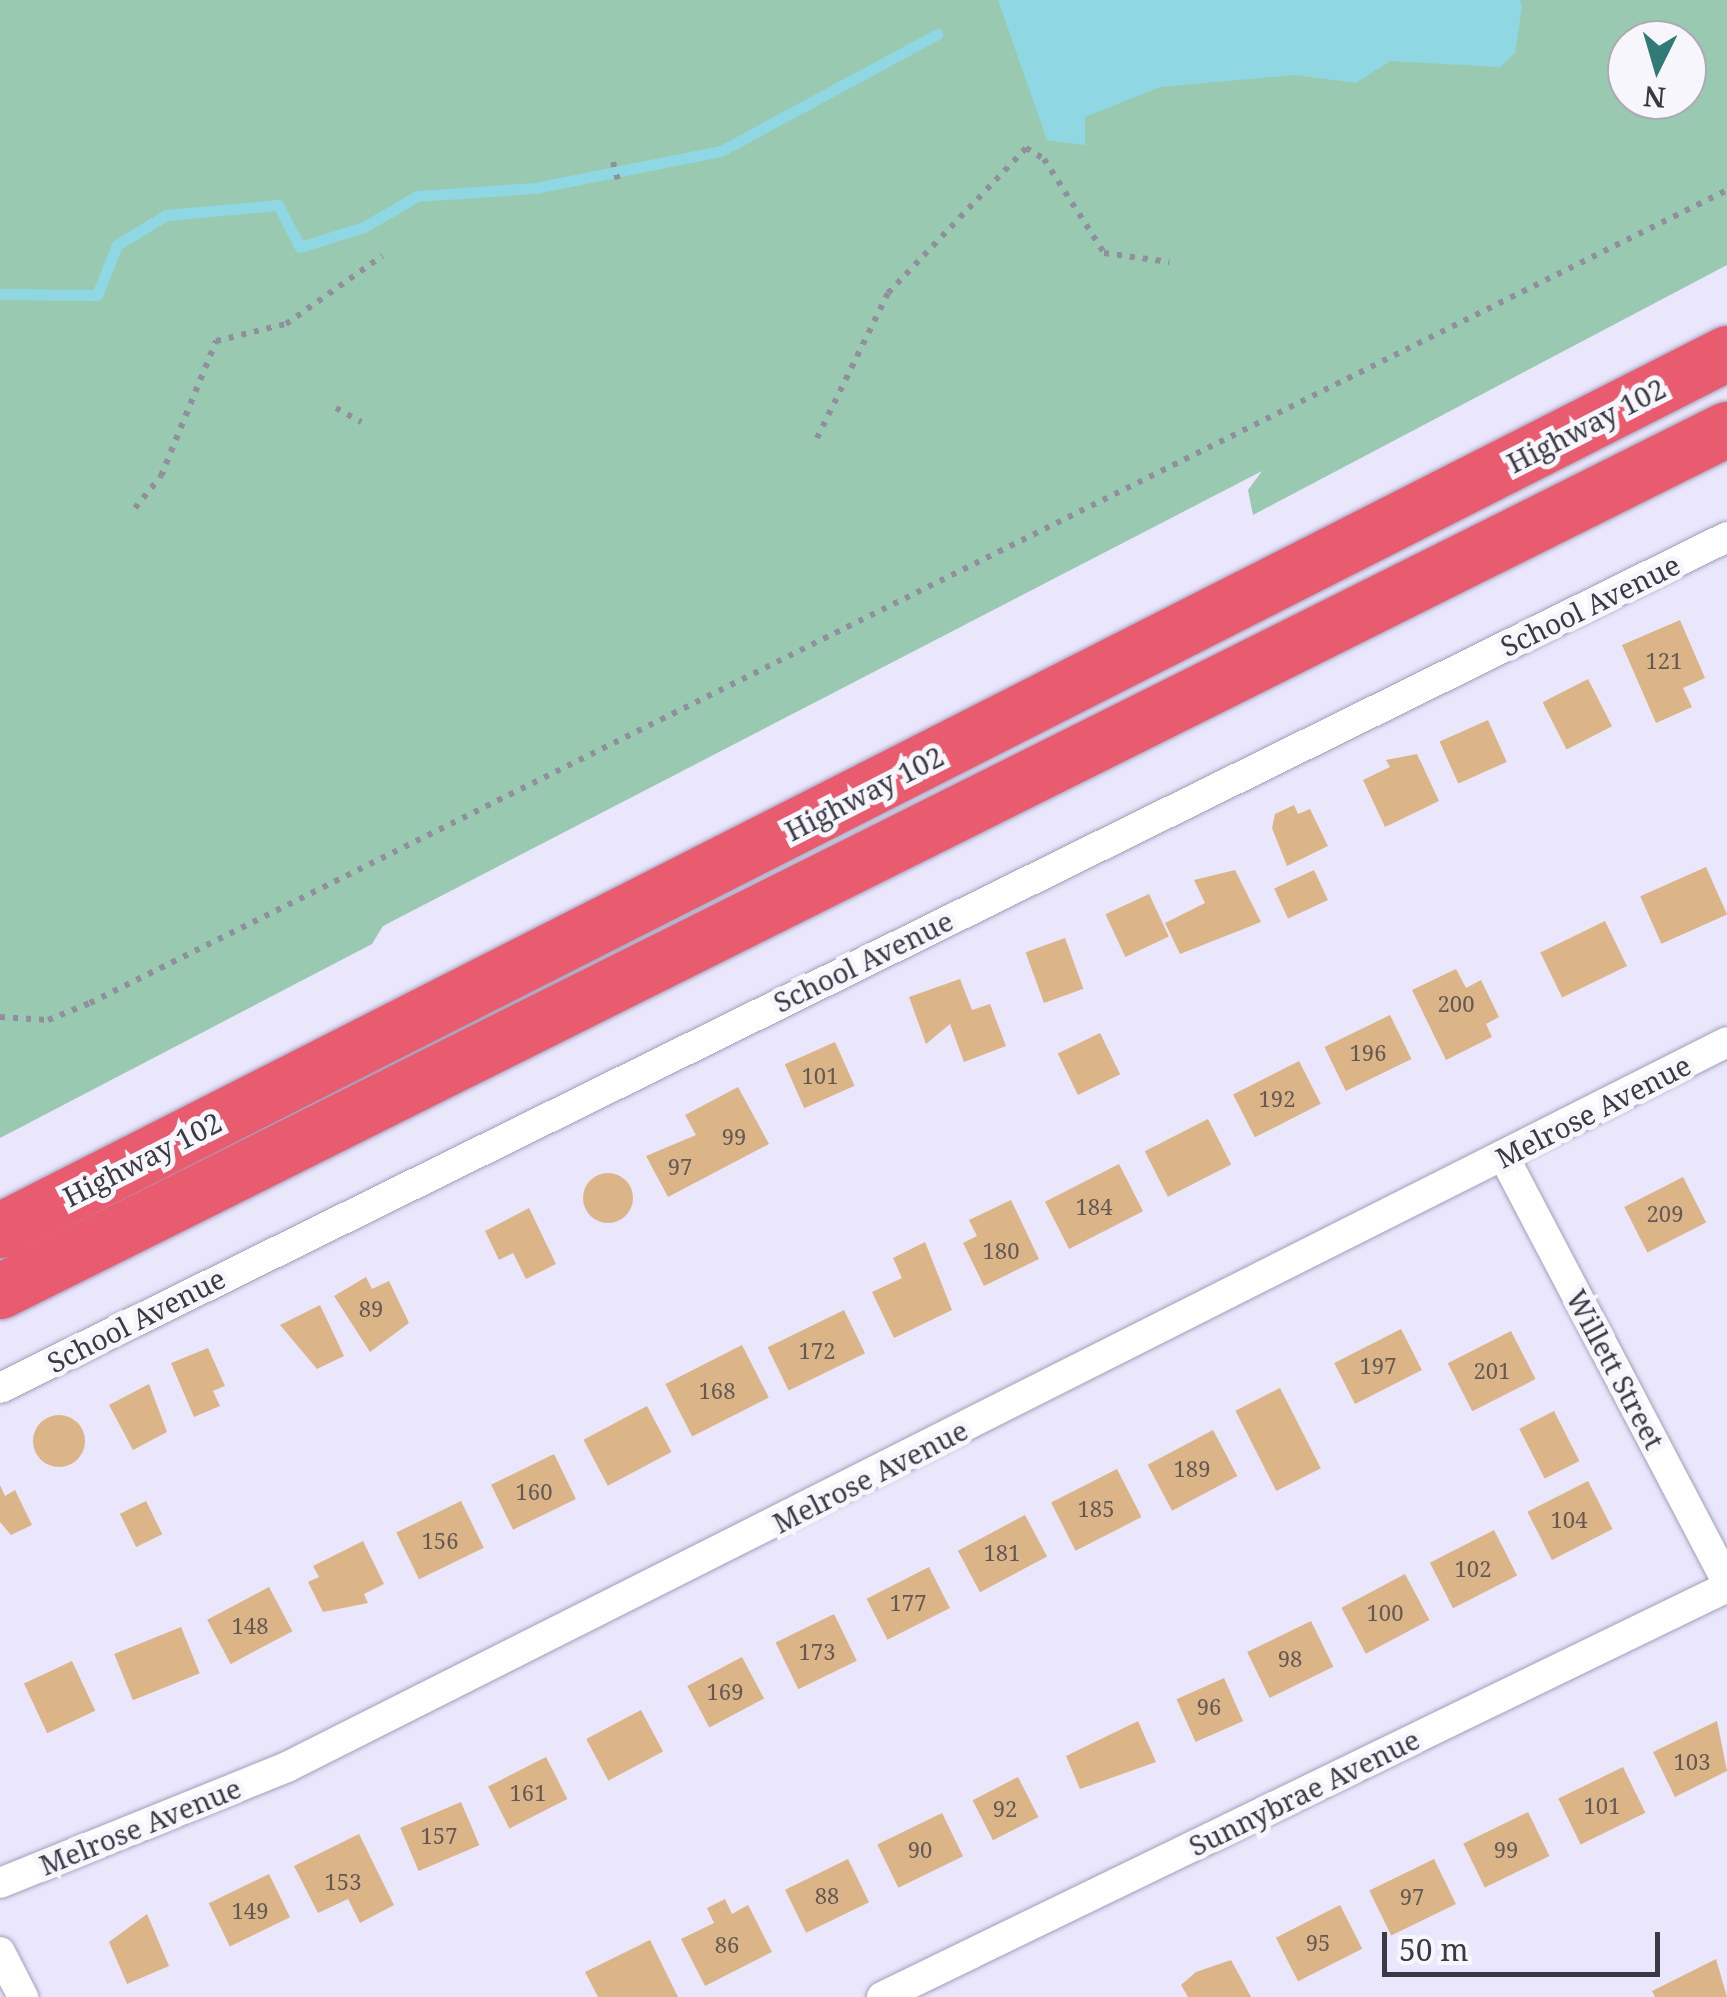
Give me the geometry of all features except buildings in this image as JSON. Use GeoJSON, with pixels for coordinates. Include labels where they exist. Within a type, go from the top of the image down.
{"type":"FeatureCollection","features":[{"type":"Feature","properties":{"kind":"highway","name":"Highway 102"},"geometry":{"type":"LineString","coordinates":[[0,1230],[1727,353]]}},
{"type":"Feature","properties":{"kind":"highway","name":"Highway 102"},"geometry":{"type":"LineString","coordinates":[[0,1292],[1727,429]]}},
{"type":"Feature","properties":{"kind":"highway"},"geometry":{"type":"LineString","coordinates":[[0,1307],[110,1238]]}},
{"type":"Feature","properties":{"kind":"street","name":"School Avenue"},"geometry":{"type":"LineString","coordinates":[[0,1388],[1727,537]]}},
{"type":"Feature","properties":{"kind":"street","name":"Melrose Avenue"},"geometry":{"type":"LineString","coordinates":[[0,1883],[287,1767],[1504,1158],[1727,1042]]}},
{"type":"Feature","properties":{"kind":"street","name":"Willett Street"},"geometry":{"type":"LineString","coordinates":[[1504,1158],[1727,1584]]}},
{"type":"Feature","properties":{"kind":"street","name":"Sunnybrae Avenue"},"geometry":{"type":"LineString","coordinates":[[882,1997],[1727,1584]]}},
{"type":"Feature","properties":{"kind":"street"},"geometry":{"type":"LineString","coordinates":[[0,1952],[23,1997]]}},
{"type":"Feature","properties":{"kind":"path"},"geometry":{"type":"LineString","coordinates":[[817,438],[888,293],[1026,148],[1044,159],[1104,253],[1169,262]]}},
{"type":"Feature","properties":{"kind":"path"},"geometry":{"type":"LineString","coordinates":[[613,162],[618,181]]}},
{"type":"Feature","properties":{"kind":"path"},"geometry":{"type":"LineString","coordinates":[[0,1017],[48,1020],[90,1003],[1727,190]]}},
{"type":"Feature","properties":{"kind":"path"},"geometry":{"type":"LineString","coordinates":[[134,508],[161,476],[216,341],[286,324],[382,256]]}},
{"type":"Feature","properties":{"kind":"path"},"geometry":{"type":"LineString","coordinates":[[336,408],[361,422]]}},
{"type":"Feature","properties":{"kind":"green space"},"geometry":{"type":"Polygon","coordinates":[[[0,0],[1727,0],[1727,265],[1253,515],[1248,490],[1262,471],[383,926],[372,944],[0,1138],[0,0]]]}},
{"type":"Feature","properties":{"kind":"water"},"geometry":{"type":"Polygon","coordinates":[[[998,0],[1520,0],[1522,6],[1515,53],[1500,67],[1390,61],[1356,83],[1296,75],[1160,87],[1085,117],[1085,145],[1047,140],[998,0]]]}},
{"type":"Feature","properties":{"kind":"waterway"},"geometry":{"type":"LineString","coordinates":[[0,294],[97,295],[117,245],[166,215],[278,205],[300,247],[364,227],[417,196],[535,188],[721,151],[937,34]]}}]}
